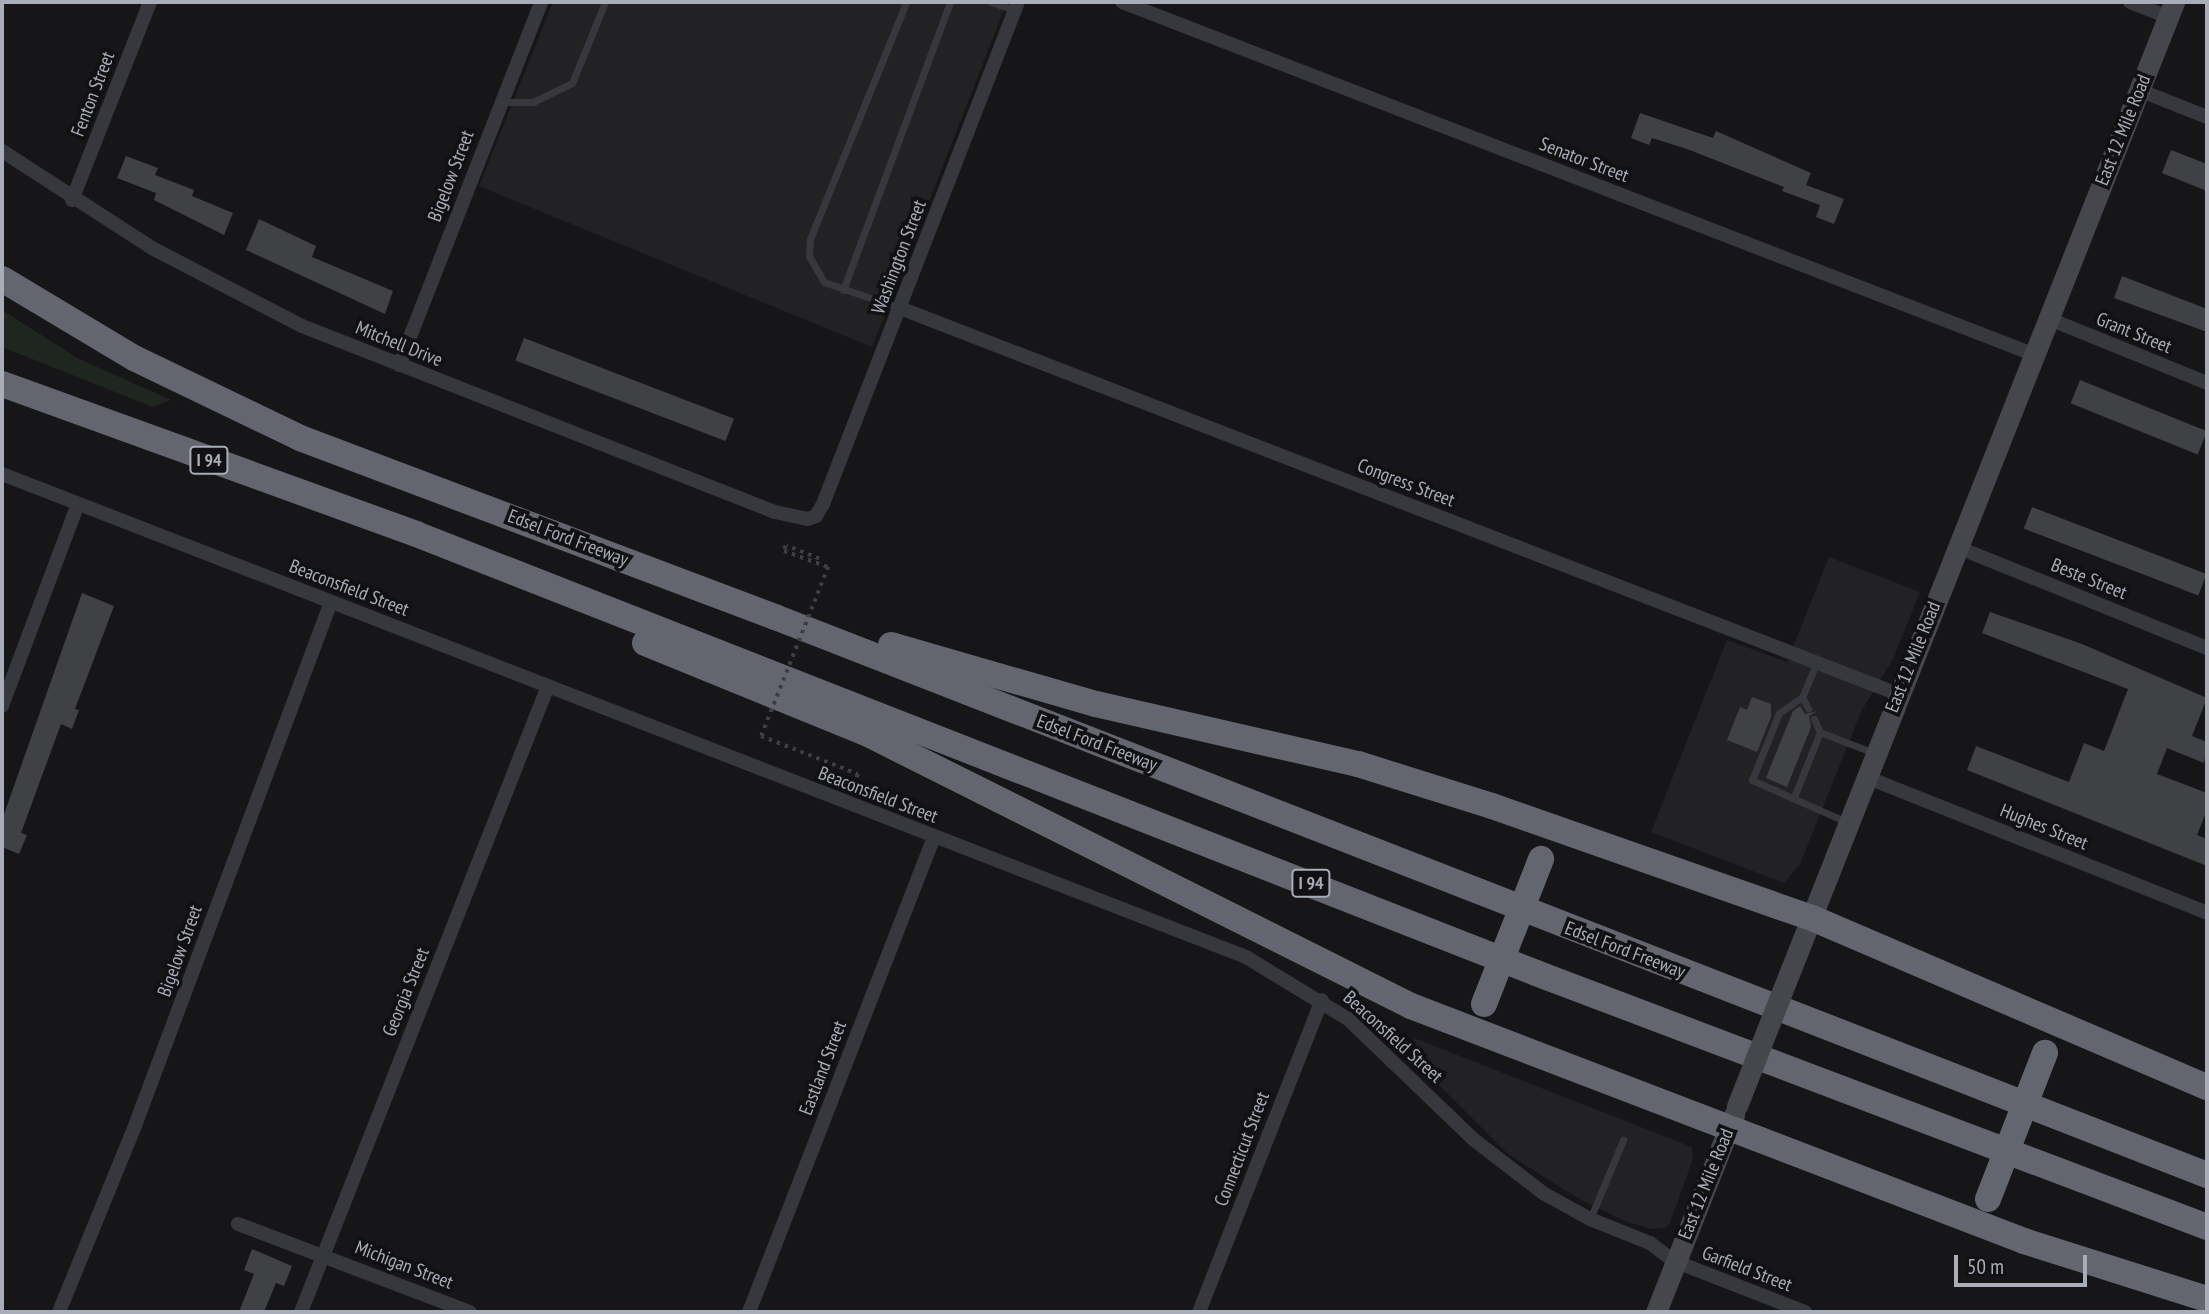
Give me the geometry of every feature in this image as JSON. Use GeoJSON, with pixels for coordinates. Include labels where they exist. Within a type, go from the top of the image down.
{"type":"FeatureCollection","features":[{"type":"Feature","properties":{"kind":"highway","name":"Edsel Ford Freeway"},"geometry":{"type":"LineString","coordinates":[[2,279],[134,358],[300,438],[775,617],[2207,1175]]}},
{"type":"Feature","properties":{"kind":"highway","name":"I 94"},"geometry":{"type":"LineString","coordinates":[[2,384],[416,534],[1536,973],[2207,1227]]}},
{"type":"Feature","properties":{"kind":"highway"},"geometry":{"type":"LineString","coordinates":[[416,534],[579,617],[868,734],[1345,975],[1492,1038],[1732,1117],[1958,1215],[2095,1266],[2207,1300]]}},
{"type":"Feature","properties":{"kind":"highway"},"geometry":{"type":"LineString","coordinates":[[775,617],[853,632],[1096,704],[1358,764],[1812,918],[2207,1087]]}},
{"type":"Feature","properties":{"kind":"highway"},"geometry":{"type":"LineString","coordinates":[[1492,1038],[1484,1022],[1484,1004],[1541,859],[1554,843],[1572,835]]}},
{"type":"Feature","properties":{"kind":"highway"},"geometry":{"type":"LineString","coordinates":[[1958,1215],[1976,1210],[1988,1199],[2045,1053],[2046,1033],[2035,1012]]}},
{"type":"Feature","properties":{"kind":"main road","name":"East 12 Mile Road"},"geometry":{"type":"LineString","coordinates":[[1656,1312],[1898,694],[2171,9]]}},
{"type":"Feature","properties":{"kind":"street","name":"Fenton Street"},"geometry":{"type":"LineString","coordinates":[[72,200],[150,2]]}},
{"type":"Feature","properties":{"kind":"street","name":"Bigelow Street"},"geometry":{"type":"LineString","coordinates":[[398,365],[541,2]]}},
{"type":"Feature","properties":{"kind":"street","name":"Senator Street"},"geometry":{"type":"LineString","coordinates":[[1122,2],[2033,354]]}},
{"type":"Feature","properties":{"kind":"street"},"geometry":{"type":"LineString","coordinates":[[2130,2],[2171,9]]}},
{"type":"Feature","properties":{"kind":"street","name":"Washington Street"},"geometry":{"type":"LineString","coordinates":[[808,519],[816,516],[823,504],[1017,6]]}},
{"type":"Feature","properties":{"kind":"street"},"geometry":{"type":"LineString","coordinates":[[2139,90],[2207,117]]}},
{"type":"Feature","properties":{"kind":"street","name":"Mitchell Drive"},"geometry":{"type":"LineString","coordinates":[[2,151],[72,200],[231,291],[398,365],[775,512],[808,519]]}},
{"type":"Feature","properties":{"kind":"street","name":"Congress Street"},"geometry":{"type":"LineString","coordinates":[[900,308],[1898,694]]}},
{"type":"Feature","properties":{"kind":"street","name":"Grant Street"},"geometry":{"type":"LineString","coordinates":[[2047,318],[2207,383]]}},
{"type":"Feature","properties":{"kind":"street","name":"Beaconsfield Street"},"geometry":{"type":"LineString","coordinates":[[2,474],[1246,957],[1322,1000],[1397,1062],[1507,1168],[1590,1219],[1650,1243],[1674,1262]]}},
{"type":"Feature","properties":{"kind":"street"},"geometry":{"type":"LineString","coordinates":[[2,706],[78,504]]}},
{"type":"Feature","properties":{"kind":"street","name":"Beste Street"},"geometry":{"type":"LineString","coordinates":[[1957,547],[2207,648]]}},
{"type":"Feature","properties":{"kind":"street","name":"Bigelow Street"},"geometry":{"type":"LineString","coordinates":[[59,1312],[136,1123],[331,602]]}},
{"type":"Feature","properties":{"kind":"street","name":"Georgia Street"},"geometry":{"type":"LineString","coordinates":[[301,1312],[548,686]]}},
{"type":"Feature","properties":{"kind":"street","name":"Hughes Street"},"geometry":{"type":"LineString","coordinates":[[1866,776],[2207,913]]}},
{"type":"Feature","properties":{"kind":"street","name":"Eastland Street"},"geometry":{"type":"LineString","coordinates":[[749,1312],[934,837]]}},
{"type":"Feature","properties":{"kind":"street","name":"Connecticut Street"},"geometry":{"type":"LineString","coordinates":[[1199,1312],[1322,1000]]}},
{"type":"Feature","properties":{"kind":"street","name":"Michigan Street"},"geometry":{"type":"LineString","coordinates":[[238,1224],[470,1312]]}},
{"type":"Feature","properties":{"kind":"street","name":"Garfield Street"},"geometry":{"type":"LineString","coordinates":[[1674,1262],[1805,1312]]}},
{"type":"Feature","properties":{"kind":"lane"},"geometry":{"type":"LineString","coordinates":[[501,102],[533,102],[572,83],[605,2]]}},
{"type":"Feature","properties":{"kind":"lane"},"geometry":{"type":"LineString","coordinates":[[900,308],[824,282],[814,270],[809,256],[810,239],[905,2]]}},
{"type":"Feature","properties":{"kind":"lane"},"geometry":{"type":"LineString","coordinates":[[843,290],[950,2]]}},
{"type":"Feature","properties":{"kind":"lane"},"geometry":{"type":"LineString","coordinates":[[991,2],[1017,6]]}},
{"type":"Feature","properties":{"kind":"lane"},"geometry":{"type":"LineString","coordinates":[[1817,662],[1802,697],[1779,713],[1752,780],[1848,823]]}},
{"type":"Feature","properties":{"kind":"lane"},"geometry":{"type":"LineString","coordinates":[[1802,697],[1808,708]]}},
{"type":"Feature","properties":{"kind":"lane"},"geometry":{"type":"LineString","coordinates":[[1814,719],[1820,732],[1875,754]]}},
{"type":"Feature","properties":{"kind":"lane"},"geometry":{"type":"LineString","coordinates":[[1794,797],[1820,732]]}},
{"type":"Feature","properties":{"kind":"lane"},"geometry":{"type":"LineString","coordinates":[[1590,1219],[1623,1140]]}},
{"type":"Feature","properties":{"kind":"path"},"geometry":{"type":"LineString","coordinates":[[819,559],[786,546],[784,551],[828,567],[761,736],[858,774],[847,804]]}},
{"type":"Feature","properties":{"kind":"shaded area"},"geometry":{"type":"Polygon","coordinates":[[[553,2],[1007,2],[872,347],[479,186],[553,2]]]}},
{"type":"Feature","properties":{"kind":"shaded area"},"geometry":{"type":"Polygon","coordinates":[[[2,310],[79,359],[171,400],[153,407],[2,347],[2,310]]]}},
{"type":"Feature","properties":{"kind":"shaded area"},"geometry":{"type":"Polygon","coordinates":[[[1829,557],[1920,592],[1893,659],[1862,710],[1800,864],[1784,883],[1651,832],[1727,640],[1787,662],[1829,557]]]}},
{"type":"Feature","properties":{"kind":"shaded area"},"geometry":{"type":"Polygon","coordinates":[[[1414,1038],[1692,1147],[1693,1159],[1670,1223],[1665,1228],[1651,1229],[1625,1221],[1579,1199],[1508,1154],[1404,1050],[1414,1038]]]}},
{"type":"Feature","properties":{"kind":"building"},"geometry":{"type":"Polygon","coordinates":[[[1640,113],[1713,138],[1716,131],[1811,173],[1806,185],[1844,199],[1834,224],[1816,217],[1820,205],[1782,191],[1784,187],[1687,149],[1652,138],[1649,145],[1631,138],[1640,113]]]}},
{"type":"Feature","properties":{"kind":"building"},"geometry":{"type":"Polygon","coordinates":[[[2171,150],[2207,164],[2207,191],[2162,173],[2171,150]]]}},
{"type":"Feature","properties":{"kind":"building"},"geometry":{"type":"Polygon","coordinates":[[[126,156],[158,168],[155,175],[194,190],[192,196],[233,213],[224,235],[154,200],[156,193],[117,178],[126,156]]]}},
{"type":"Feature","properties":{"kind":"building"},"geometry":{"type":"Polygon","coordinates":[[[259,219],[316,246],[312,257],[393,291],[385,314],[246,250],[259,219]]]}},
{"type":"Feature","properties":{"kind":"building"},"geometry":{"type":"Polygon","coordinates":[[[2122,276],[2207,309],[2207,332],[2114,298],[2122,276]]]}},
{"type":"Feature","properties":{"kind":"building"},"geometry":{"type":"Polygon","coordinates":[[[524,338],[734,419],[725,441],[515,360],[524,338]]]}},
{"type":"Feature","properties":{"kind":"building"},"geometry":{"type":"Polygon","coordinates":[[[2080,380],[2207,431],[2198,455],[2071,403],[2080,380]]]}},
{"type":"Feature","properties":{"kind":"building"},"geometry":{"type":"Polygon","coordinates":[[[2032,507],[2207,574],[2198,595],[2024,528],[2032,507]]]}},
{"type":"Feature","properties":{"kind":"building"},"geometry":{"type":"Polygon","coordinates":[[[82,593],[114,606],[75,709],[79,710],[72,729],[61,724],[21,833],[27,835],[19,854],[2,847],[2,820],[82,593]]]}},
{"type":"Feature","properties":{"kind":"building"},"geometry":{"type":"Polygon","coordinates":[[[1990,612],[2082,644],[2207,698],[2192,736],[2207,742],[2204,763],[2167,748],[2157,774],[2207,793],[2207,810],[2197,835],[2207,839],[2207,866],[1967,770],[1976,746],[2069,782],[2084,743],[2104,751],[2128,689],[1982,633],[1990,612]]]}},
{"type":"Feature","properties":{"kind":"building"},"geometry":{"type":"Polygon","coordinates":[[[1752,697],[1771,704],[1771,717],[1757,752],[1727,740],[1740,707],[1747,710],[1752,697]]]}},
{"type":"Feature","properties":{"kind":"building"},"geometry":{"type":"Polygon","coordinates":[[[1800,706],[1805,714],[1817,711],[1809,716],[1811,727],[1787,787],[1766,778],[1793,711],[1800,706]]]}},
{"type":"Feature","properties":{"kind":"building"},"geometry":{"type":"Polygon","coordinates":[[[252,1249],[292,1266],[284,1286],[276,1283],[264,1312],[239,1312],[254,1274],[244,1270],[252,1249]]]}}]}
